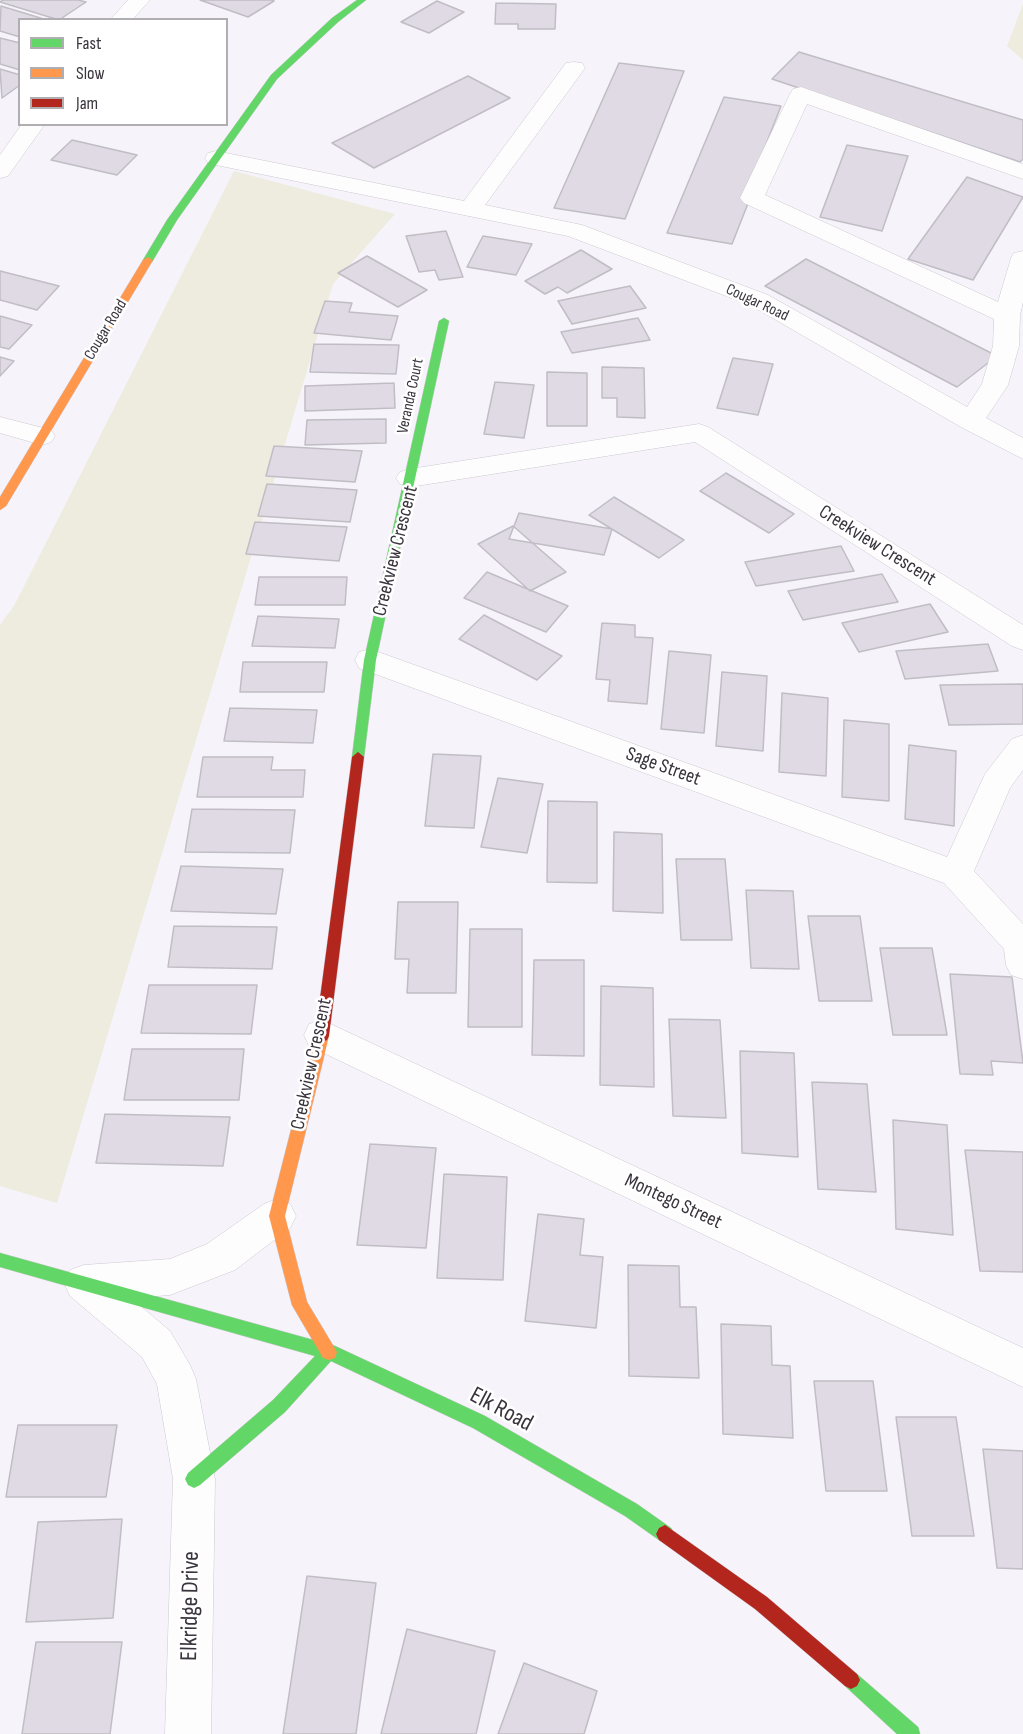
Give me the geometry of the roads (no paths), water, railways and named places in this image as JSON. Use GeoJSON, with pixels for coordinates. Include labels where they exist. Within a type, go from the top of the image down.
{"type":"FeatureCollection","features":[{"type":"Feature","properties":{"kind":"street"},"geometry":{"type":"LineString","coordinates":[[122,18],[140,0]]}},
{"type":"Feature","properties":{"kind":"street","name":"Cougar Road"},"geometry":{"type":"LineString","coordinates":[[0,506],[172,220],[216,158],[274,77],[335,20],[362,0]]}},
{"type":"Feature","properties":{"kind":"street"},"geometry":{"type":"LineString","coordinates":[[470,209],[574,68]]}},
{"type":"Feature","properties":{"kind":"street"},"geometry":{"type":"LineString","coordinates":[[1007,315],[752,198],[801,94],[1023,172]]}},
{"type":"Feature","properties":{"kind":"street"},"geometry":{"type":"LineString","coordinates":[[0,171],[33,126]]}},
{"type":"Feature","properties":{"kind":"street","name":"Cougar Road"},"geometry":{"type":"LineString","coordinates":[[216,158],[574,230],[759,300],[1023,450]]}},
{"type":"Feature","properties":{"kind":"street"},"geometry":{"type":"LineString","coordinates":[[970,421],[995,385],[1006,346],[1007,315],[1023,258]]}},
{"type":"Feature","properties":{"kind":"street","name":"Veranda Court"},"geometry":{"type":"LineString","coordinates":[[410,478],[444,321]]}},
{"type":"Feature","properties":{"kind":"street"},"geometry":{"type":"LineString","coordinates":[[0,425],[42,436]]}},
{"type":"Feature","properties":{"kind":"street","name":"Creekview Crescent"},"geometry":{"type":"LineString","coordinates":[[329,1352],[300,1305],[277,1216],[322,1035],[370,660],[410,478],[699,433],[1023,639]]}},
{"type":"Feature","properties":{"kind":"street","name":"Sage Street"},"geometry":{"type":"LineString","coordinates":[[370,660],[956,874]]}},
{"type":"Feature","properties":{"kind":"street"},"geometry":{"type":"LineString","coordinates":[[1023,747],[996,783],[956,874],[1020,944],[1023,965]]}},
{"type":"Feature","properties":{"kind":"street","name":"Montego Street"},"geometry":{"type":"LineString","coordinates":[[322,1035],[1023,1368]]}},
{"type":"Feature","properties":{"kind":"street"},"geometry":{"type":"LineString","coordinates":[[84,1283],[170,1277],[221,1257],[277,1216]]}},
{"type":"Feature","properties":{"kind":"street","name":"Elk Road"},"geometry":{"type":"LineString","coordinates":[[0,1260],[329,1352],[479,1422],[631,1510],[761,1604],[889,1712],[911,1734]]}},
{"type":"Feature","properties":{"kind":"street","name":"Elkridge Drive"},"geometry":{"type":"LineString","coordinates":[[84,1283],[156,1344],[176,1379],[194,1479],[188,1734]]}},
{"type":"Feature","properties":{"kind":"street"},"geometry":{"type":"LineString","coordinates":[[194,1479],[279,1406],[329,1352]]}}]}
